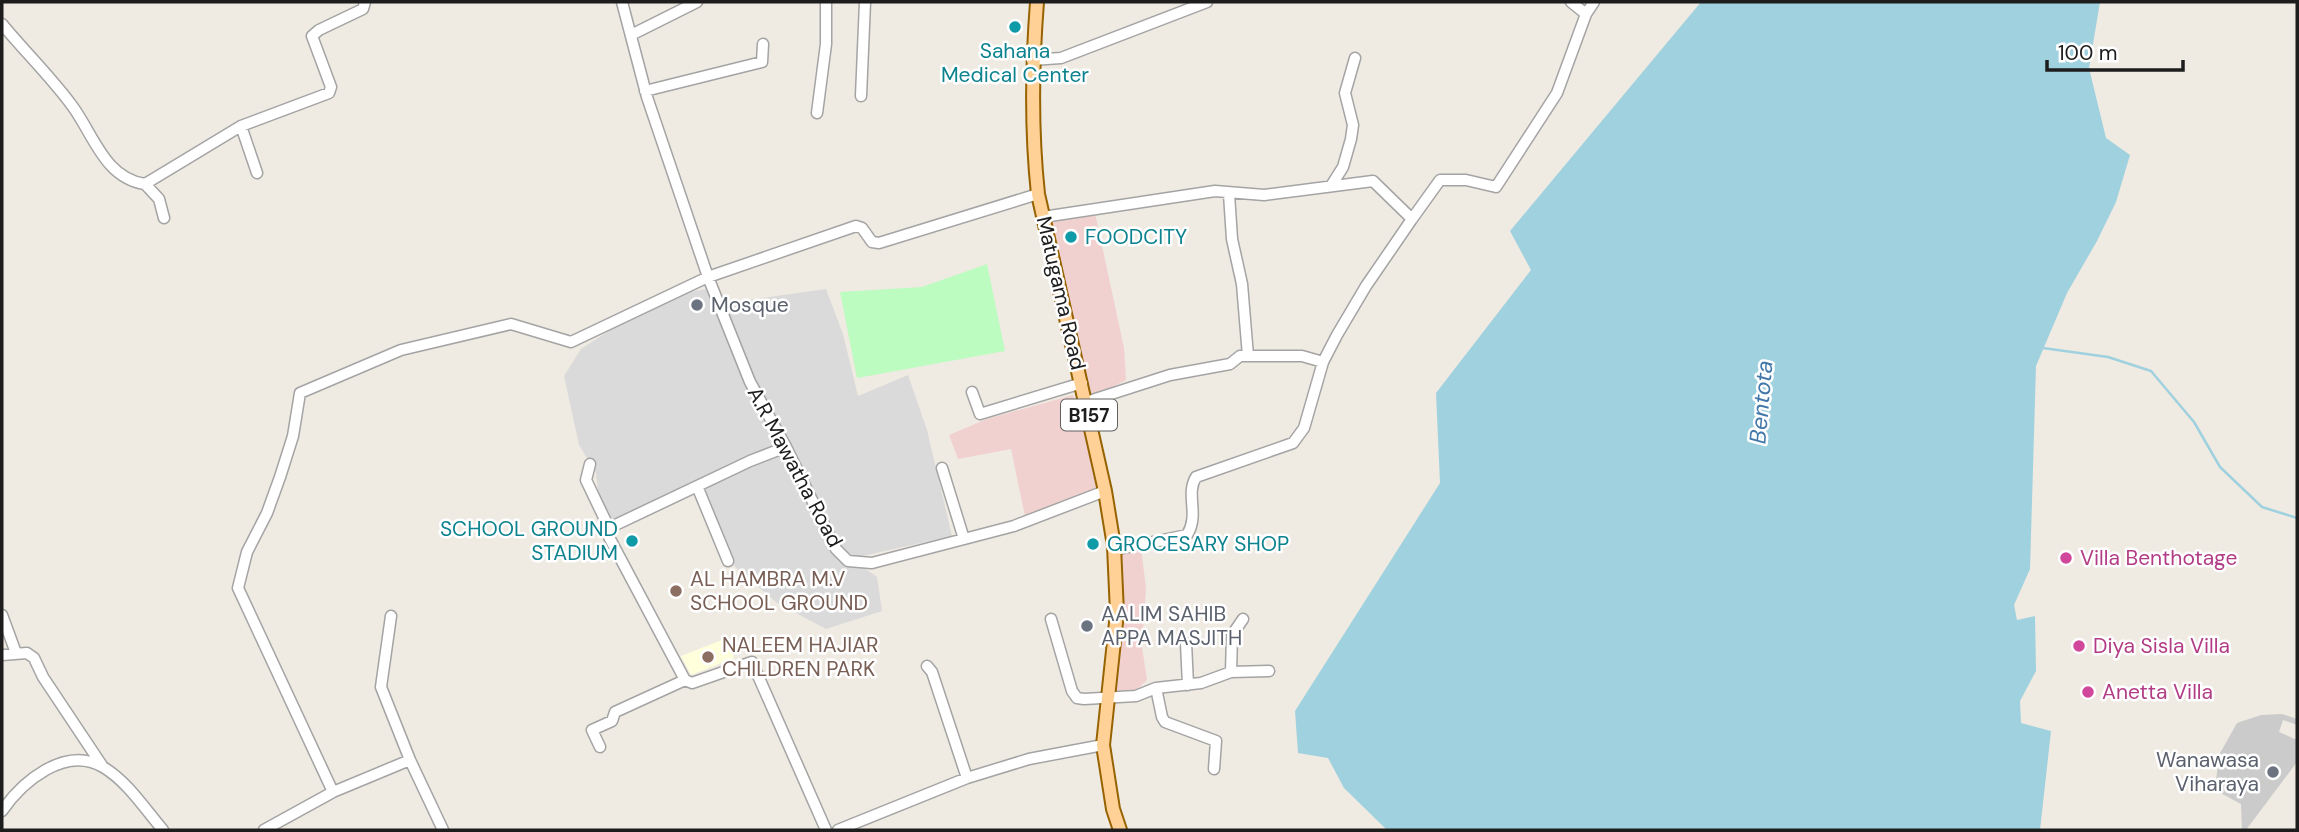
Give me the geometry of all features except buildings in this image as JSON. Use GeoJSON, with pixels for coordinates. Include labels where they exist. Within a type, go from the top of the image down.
{"type":"FeatureCollection","features":[{"type":"Feature","properties":{"kind":"main road","name":"Matugama Road"},"geometry":{"type":"LineString","coordinates":[[1037,2],[1032,60],[1033,148],[1038,194],[1082,383],[1105,491],[1114,550],[1117,613],[1103,745],[1113,808],[1120,830]]}},
{"type":"Feature","properties":{"kind":"street"},"geometry":{"type":"LineString","coordinates":[[145,184],[241,126],[329,93],[331,87],[312,36],[363,9],[365,2]]}},
{"type":"Feature","properties":{"kind":"street","name":"A.R Mawatha Road"},"geometry":{"type":"LineString","coordinates":[[622,2],[645,91],[708,277],[750,382],[786,447],[836,549],[848,561],[872,563],[1014,526],[1105,491]]}},
{"type":"Feature","properties":{"kind":"street"},"geometry":{"type":"LineString","coordinates":[[631,34],[697,2]]}},
{"type":"Feature","properties":{"kind":"street"},"geometry":{"type":"LineString","coordinates":[[817,113],[826,44],[826,2]]}},
{"type":"Feature","properties":{"kind":"street"},"geometry":{"type":"LineString","coordinates":[[861,96],[865,2]]}},
{"type":"Feature","properties":{"kind":"street"},"geometry":{"type":"LineString","coordinates":[[1032,60],[1061,58],[1207,2]]}},
{"type":"Feature","properties":{"kind":"street"},"geometry":{"type":"LineString","coordinates":[[1571,2],[1586,14]]}},
{"type":"Feature","properties":{"kind":"street"},"geometry":{"type":"LineString","coordinates":[[1114,550],[1187,535],[1195,523],[1191,485],[1196,477],[1293,443],[1304,428],[1323,362],[1366,286],[1440,180],[1466,180],[1496,187],[1557,93],[1586,14],[1594,2]]}},
{"type":"Feature","properties":{"kind":"street"},"geometry":{"type":"LineString","coordinates":[[2,24],[74,108],[103,156],[128,181],[145,184],[159,199],[164,218]]}},
{"type":"Feature","properties":{"kind":"street"},"geometry":{"type":"LineString","coordinates":[[645,91],[762,62],[763,44]]}},
{"type":"Feature","properties":{"kind":"street"},"geometry":{"type":"LineString","coordinates":[[1331,186],[1343,167],[1352,139],[1353,125],[1345,93],[1356,58]]}},
{"type":"Feature","properties":{"kind":"street"},"geometry":{"type":"LineString","coordinates":[[241,126],[257,173]]}},
{"type":"Feature","properties":{"kind":"street"},"geometry":{"type":"LineString","coordinates":[[1043,217],[1215,191],[1264,195],[1373,181],[1412,219]]}},
{"type":"Feature","properties":{"kind":"street"},"geometry":{"type":"LineString","coordinates":[[333,792],[238,588],[247,552],[267,513],[280,477],[293,436],[300,393],[401,350],[511,324],[571,342],[708,277],[856,226],[862,228],[872,242],[879,243],[1038,194]]}},
{"type":"Feature","properties":{"kind":"street"},"geometry":{"type":"LineString","coordinates":[[1228,194],[1231,239],[1242,284],[1248,356]]}},
{"type":"Feature","properties":{"kind":"street"},"geometry":{"type":"LineString","coordinates":[[1086,402],[1170,375],[1230,364],[1240,356],[1302,356],[1323,362]]}},
{"type":"Feature","properties":{"kind":"street"},"geometry":{"type":"LineString","coordinates":[[972,392],[980,414],[1082,383]]}},
{"type":"Feature","properties":{"kind":"street"},"geometry":{"type":"LineString","coordinates":[[609,528],[786,447]]}},
{"type":"Feature","properties":{"kind":"street"},"geometry":{"type":"LineString","coordinates":[[590,464],[586,480],[609,528],[609,537],[685,680],[692,683],[752,662],[826,830]]}},
{"type":"Feature","properties":{"kind":"street"},"geometry":{"type":"LineString","coordinates":[[942,468],[964,539]]}},
{"type":"Feature","properties":{"kind":"street"},"geometry":{"type":"LineString","coordinates":[[697,486],[728,561]]}},
{"type":"Feature","properties":{"kind":"street"},"geometry":{"type":"LineString","coordinates":[[2,615],[16,653]]}},
{"type":"Feature","properties":{"kind":"street"},"geometry":{"type":"LineString","coordinates":[[391,616],[382,696],[443,830]]}},
{"type":"Feature","properties":{"kind":"street"},"geometry":{"type":"LineString","coordinates":[[1051,620],[1077,698],[1136,696],[1156,688],[1188,685],[1231,672],[1269,671]]}},
{"type":"Feature","properties":{"kind":"street"},"geometry":{"type":"LineString","coordinates":[[1231,672],[1233,635],[1243,620]]}},
{"type":"Feature","properties":{"kind":"street"},"geometry":{"type":"LineString","coordinates":[[1186,643],[1188,685]]}},
{"type":"Feature","properties":{"kind":"street"},"geometry":{"type":"LineString","coordinates":[[2,655],[27,653],[33,658],[103,767],[128,789],[163,830]]}},
{"type":"Feature","properties":{"kind":"street"},"geometry":{"type":"LineString","coordinates":[[927,666],[932,672],[967,778]]}},
{"type":"Feature","properties":{"kind":"street"},"geometry":{"type":"LineString","coordinates":[[600,747],[592,730],[612,721],[615,712],[685,680]]}},
{"type":"Feature","properties":{"kind":"street"},"geometry":{"type":"LineString","coordinates":[[1156,688],[1161,717],[1166,722],[1216,741],[1214,769]]}},
{"type":"Feature","properties":{"kind":"street"},"geometry":{"type":"LineString","coordinates":[[838,830],[967,778],[1029,759],[1103,745]]}},
{"type":"Feature","properties":{"kind":"street"},"geometry":{"type":"LineString","coordinates":[[264,830],[333,792],[410,760]]}},
{"type":"Feature","properties":{"kind":"street"},"geometry":{"type":"LineString","coordinates":[[2,811],[11,798],[42,771],[65,762],[89,762],[103,767]]}},
{"type":"Feature","properties":{"kind":"shaded area"},"geometry":{"type":"Polygon","coordinates":[[[1095,213],[1124,348],[1126,380],[1091,398],[1047,221],[1095,213]]]}},
{"type":"Feature","properties":{"kind":"shaded area"},"geometry":{"type":"Polygon","coordinates":[[[706,289],[731,351],[781,447],[682,488],[611,523],[600,508],[596,473],[579,445],[564,376],[581,349],[621,323],[685,293],[706,289]]]}},
{"type":"Feature","properties":{"kind":"shaded area"},"geometry":{"type":"Polygon","coordinates":[[[826,289],[843,334],[858,396],[908,375],[927,430],[952,536],[858,557],[844,551],[815,498],[736,342],[724,310],[726,303],[826,289]]]}},
{"type":"Feature","properties":{"kind":"shaded area"},"geometry":{"type":"Polygon","coordinates":[[[1073,395],[1102,490],[1025,516],[1011,449],[958,459],[949,435],[987,419],[1073,395]]]}},
{"type":"Feature","properties":{"kind":"shaded area"},"geometry":{"type":"Polygon","coordinates":[[[782,450],[815,508],[829,543],[877,577],[882,611],[826,629],[777,603],[732,564],[702,488],[782,450]]]}},
{"type":"Feature","properties":{"kind":"shaded area"},"geometry":{"type":"Polygon","coordinates":[[[1141,548],[1146,588],[1142,647],[1147,680],[1131,695],[1111,696],[1117,552],[1141,548]]]}},
{"type":"Feature","properties":{"kind":"shaded area","name":"NALEEM HAJIAR CHILDREN PARK"},"geometry":{"type":"Polygon","coordinates":[[[727,638],[734,658],[691,675],[681,656],[727,638]]]}},
{"type":"Feature","properties":{"kind":"shaded area","name":"Wanawasa Viharaya"},"geometry":{"type":"Polygon","coordinates":[[[2282,714],[2297,719],[2297,725],[2283,720],[2279,732],[2297,740],[2297,762],[2246,830],[2242,830],[2241,804],[2215,790],[2219,755],[2237,723],[2261,715],[2282,714]]]}},
{"type":"Feature","properties":{"kind":"green space"},"geometry":{"type":"Polygon","coordinates":[[[987,264],[1005,351],[857,378],[840,292],[922,287],[987,264]]]}},
{"type":"Feature","properties":{"kind":"water","name":"Bentota"},"geometry":{"type":"Polygon","coordinates":[[[1701,2],[2100,2],[2089,68],[2106,138],[2130,155],[2116,202],[2067,293],[2036,366],[2030,569],[2014,605],[2017,620],[2035,616],[2036,671],[2020,701],[2021,723],[2051,731],[2040,830],[1387,830],[1344,788],[1328,758],[1298,753],[1295,711],[1440,483],[1436,393],[1531,270],[1510,231],[1701,2]]]}},
{"type":"Feature","properties":{"kind":"waterway"},"geometry":{"type":"LineString","coordinates":[[2043,348],[2108,357],[2151,371],[2194,422],[2220,467],[2262,507],[2297,518]]}},
{"type":"Feature","properties":{"kind":"place","name":"Sahana Medical Center"},"geometry":{"type":"Point","coordinates":[1015,27]}},
{"type":"Feature","properties":{"kind":"place","name":"FOODCITY"},"geometry":{"type":"Point","coordinates":[1071,237]}},
{"type":"Feature","properties":{"kind":"place","name":"Mosque"},"geometry":{"type":"Point","coordinates":[697,305]}},
{"type":"Feature","properties":{"kind":"place","name":"SCHOOL GROUND STADIUM"},"geometry":{"type":"Point","coordinates":[632,541]}},
{"type":"Feature","properties":{"kind":"place","name":"GROCESARY SHOP"},"geometry":{"type":"Point","coordinates":[1093,544]}},
{"type":"Feature","properties":{"kind":"place","name":"Villa Benthotage"},"geometry":{"type":"Point","coordinates":[2066,558]}},
{"type":"Feature","properties":{"kind":"place","name":"AL HAMBRA M.V SCHOOL GROUND"},"geometry":{"type":"Point","coordinates":[676,591]}},
{"type":"Feature","properties":{"kind":"place","name":"AALIM SAHIB APPA MASJITH"},"geometry":{"type":"Point","coordinates":[1087,626]}},
{"type":"Feature","properties":{"kind":"place","name":"Diya Sisla Villa"},"geometry":{"type":"Point","coordinates":[2079,646]}},
{"type":"Feature","properties":{"kind":"place","name":"NALEEM HAJIAR CHILDREN PARK"},"geometry":{"type":"Point","coordinates":[708,657]}},
{"type":"Feature","properties":{"kind":"place","name":"Anetta Villa"},"geometry":{"type":"Point","coordinates":[2088,692]}},
{"type":"Feature","properties":{"kind":"place","name":"Wanawasa Viharaya"},"geometry":{"type":"Point","coordinates":[2273,772]}}]}
